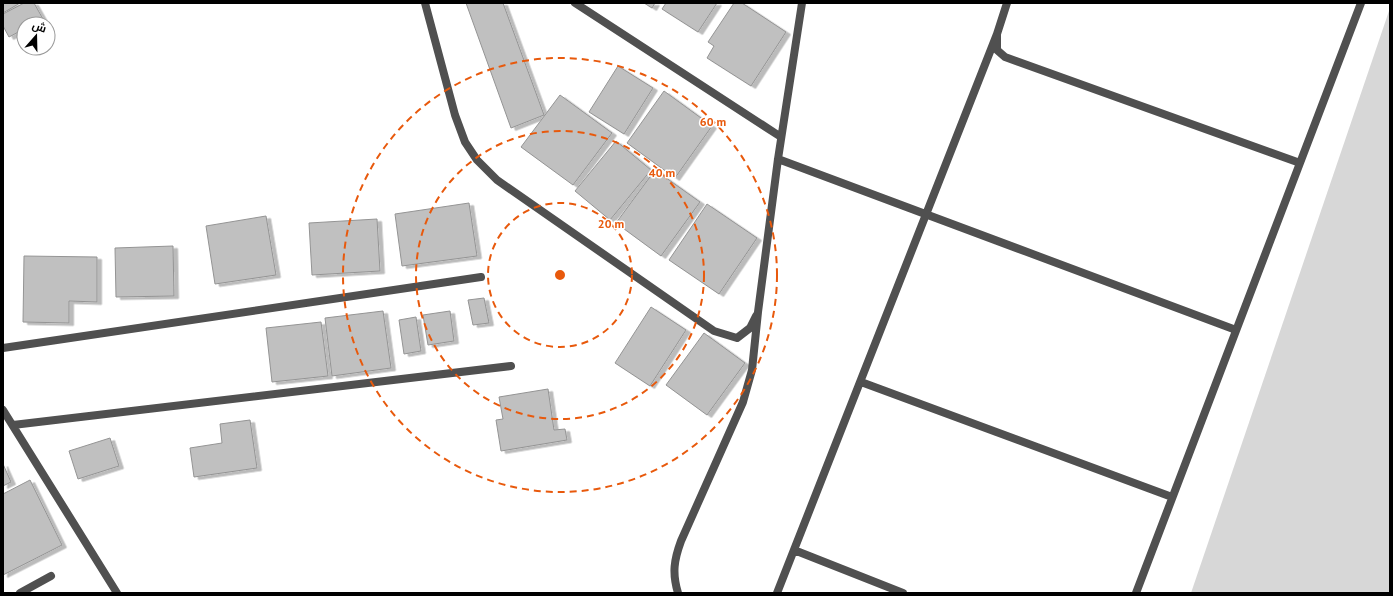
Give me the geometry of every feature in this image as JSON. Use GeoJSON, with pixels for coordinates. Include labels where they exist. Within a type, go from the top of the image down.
{"type":"FeatureCollection","features":[{"type":"Feature","properties":{"kind":"street"},"geometry":{"type":"LineString","coordinates":[[425,3],[455,115],[465,142],[477,160],[497,180],[714,331],[737,338],[750,328],[758,312]]}},
{"type":"Feature","properties":{"kind":"street"},"geometry":{"type":"LineString","coordinates":[[574,3],[781,137]]}},
{"type":"Feature","properties":{"kind":"street"},"geometry":{"type":"LineString","coordinates":[[678,593],[674,580],[675,557],[681,540],[743,402],[752,370],[758,312],[781,137],[802,3]]}},
{"type":"Feature","properties":{"kind":"street"},"geometry":{"type":"LineString","coordinates":[[777,593],[997,34],[1007,3]]}},
{"type":"Feature","properties":{"kind":"street"},"geometry":{"type":"LineString","coordinates":[[1136,593],[1361,3]]}},
{"type":"Feature","properties":{"kind":"street"},"geometry":{"type":"LineString","coordinates":[[997,34],[997,50],[1005,57],[1043,72],[1300,163]]}},
{"type":"Feature","properties":{"kind":"street"},"geometry":{"type":"LineString","coordinates":[[778,160],[1236,330]]}},
{"type":"Feature","properties":{"kind":"street"},"geometry":{"type":"LineString","coordinates":[[3,348],[481,277]]}},
{"type":"Feature","properties":{"kind":"street"},"geometry":{"type":"LineString","coordinates":[[13,426],[512,366]]}},
{"type":"Feature","properties":{"kind":"street"},"geometry":{"type":"LineString","coordinates":[[861,382],[1172,497]]}},
{"type":"Feature","properties":{"kind":"street"},"geometry":{"type":"LineString","coordinates":[[3,410],[117,593]]}},
{"type":"Feature","properties":{"kind":"street"},"geometry":{"type":"LineString","coordinates":[[794,550],[903,593]]}},
{"type":"Feature","properties":{"kind":"street"},"geometry":{"type":"LineString","coordinates":[[20,593],[51,576]]}},
{"type":"Feature","properties":{"kind":"shaded area"},"geometry":{"type":"Polygon","coordinates":[[[1390,8],[1390,593],[1191,593],[1390,8]]]}},
{"type":"Feature","properties":{"kind":"building"},"geometry":{"type":"Polygon","coordinates":[[[3,3],[20,3],[3,13],[3,3]]]}},
{"type":"Feature","properties":{"kind":"building"},"geometry":{"type":"Polygon","coordinates":[[[24,3],[34,3],[41,16],[16,16],[16,33],[9,37],[3,26],[3,14],[24,3]]]}},
{"type":"Feature","properties":{"kind":"building"},"geometry":{"type":"Polygon","coordinates":[[[466,3],[503,3],[544,115],[511,128],[466,3]]]}},
{"type":"Feature","properties":{"kind":"building"},"geometry":{"type":"Polygon","coordinates":[[[644,3],[655,3],[652,8],[644,3]]]}},
{"type":"Feature","properties":{"kind":"building"},"geometry":{"type":"Polygon","coordinates":[[[666,3],[717,3],[698,32],[662,9],[666,3]]]}},
{"type":"Feature","properties":{"kind":"building"},"geometry":{"type":"Polygon","coordinates":[[[734,3],[742,3],[786,32],[751,86],[707,58],[714,46],[708,42],[734,3]]]}},
{"type":"Feature","properties":{"kind":"building"},"geometry":{"type":"Polygon","coordinates":[[[618,66],[653,88],[624,134],[589,112],[618,66]]]}},
{"type":"Feature","properties":{"kind":"building"},"geometry":{"type":"Polygon","coordinates":[[[664,91],[712,126],[675,178],[627,143],[664,91]]]}},
{"type":"Feature","properties":{"kind":"building"},"geometry":{"type":"Polygon","coordinates":[[[560,95],[612,133],[573,185],[521,147],[560,95]]]}},
{"type":"Feature","properties":{"kind":"building"},"geometry":{"type":"Polygon","coordinates":[[[616,141],[651,170],[610,220],[575,191],[616,141]]]}},
{"type":"Feature","properties":{"kind":"building"},"geometry":{"type":"Polygon","coordinates":[[[655,170],[700,202],[661,256],[616,223],[655,170]]]}},
{"type":"Feature","properties":{"kind":"building"},"geometry":{"type":"Polygon","coordinates":[[[469,203],[477,256],[402,266],[395,214],[469,203]]]}},
{"type":"Feature","properties":{"kind":"building"},"geometry":{"type":"Polygon","coordinates":[[[707,204],[757,238],[719,294],[669,260],[707,204]]]}},
{"type":"Feature","properties":{"kind":"building"},"geometry":{"type":"Polygon","coordinates":[[[266,216],[276,275],[215,284],[206,226],[266,216]]]}},
{"type":"Feature","properties":{"kind":"building"},"geometry":{"type":"Polygon","coordinates":[[[377,219],[380,271],[312,275],[309,223],[377,219]]]}},
{"type":"Feature","properties":{"kind":"building"},"geometry":{"type":"Polygon","coordinates":[[[173,246],[174,296],[116,297],[115,248],[173,246]]]}},
{"type":"Feature","properties":{"kind":"building"},"geometry":{"type":"Polygon","coordinates":[[[24,256],[97,257],[97,302],[69,301],[69,323],[23,322],[24,256]]]}},
{"type":"Feature","properties":{"kind":"building"},"geometry":{"type":"Polygon","coordinates":[[[484,298],[489,323],[473,325],[468,300],[484,298]]]}},
{"type":"Feature","properties":{"kind":"building"},"geometry":{"type":"Polygon","coordinates":[[[651,307],[686,330],[650,386],[615,363],[651,307]]]}},
{"type":"Feature","properties":{"kind":"building"},"geometry":{"type":"Polygon","coordinates":[[[383,311],[391,368],[332,376],[325,318],[383,311]]]}},
{"type":"Feature","properties":{"kind":"building"},"geometry":{"type":"Polygon","coordinates":[[[450,311],[454,341],[428,345],[423,315],[450,311]]]}},
{"type":"Feature","properties":{"kind":"building"},"geometry":{"type":"Polygon","coordinates":[[[416,317],[421,351],[404,354],[399,320],[416,317]]]}},
{"type":"Feature","properties":{"kind":"building"},"geometry":{"type":"Polygon","coordinates":[[[321,322],[328,376],[272,382],[266,328],[321,322]]]}},
{"type":"Feature","properties":{"kind":"building"},"geometry":{"type":"Polygon","coordinates":[[[704,333],[745,363],[707,415],[666,385],[704,333]]]}},
{"type":"Feature","properties":{"kind":"building"},"geometry":{"type":"Polygon","coordinates":[[[548,389],[554,430],[565,429],[567,440],[501,451],[496,420],[503,419],[499,397],[548,389]]]}},
{"type":"Feature","properties":{"kind":"building"},"geometry":{"type":"Polygon","coordinates":[[[250,420],[257,468],[194,477],[190,448],[222,443],[220,424],[250,420]]]}},
{"type":"Feature","properties":{"kind":"building"},"geometry":{"type":"Polygon","coordinates":[[[110,438],[119,466],[78,479],[69,451],[110,438]]]}},
{"type":"Feature","properties":{"kind":"building"},"geometry":{"type":"Polygon","coordinates":[[[3,464],[11,482],[3,486],[3,464]]]}},
{"type":"Feature","properties":{"kind":"building"},"geometry":{"type":"Polygon","coordinates":[[[30,480],[62,545],[3,575],[3,494],[30,480]]]}}]}
